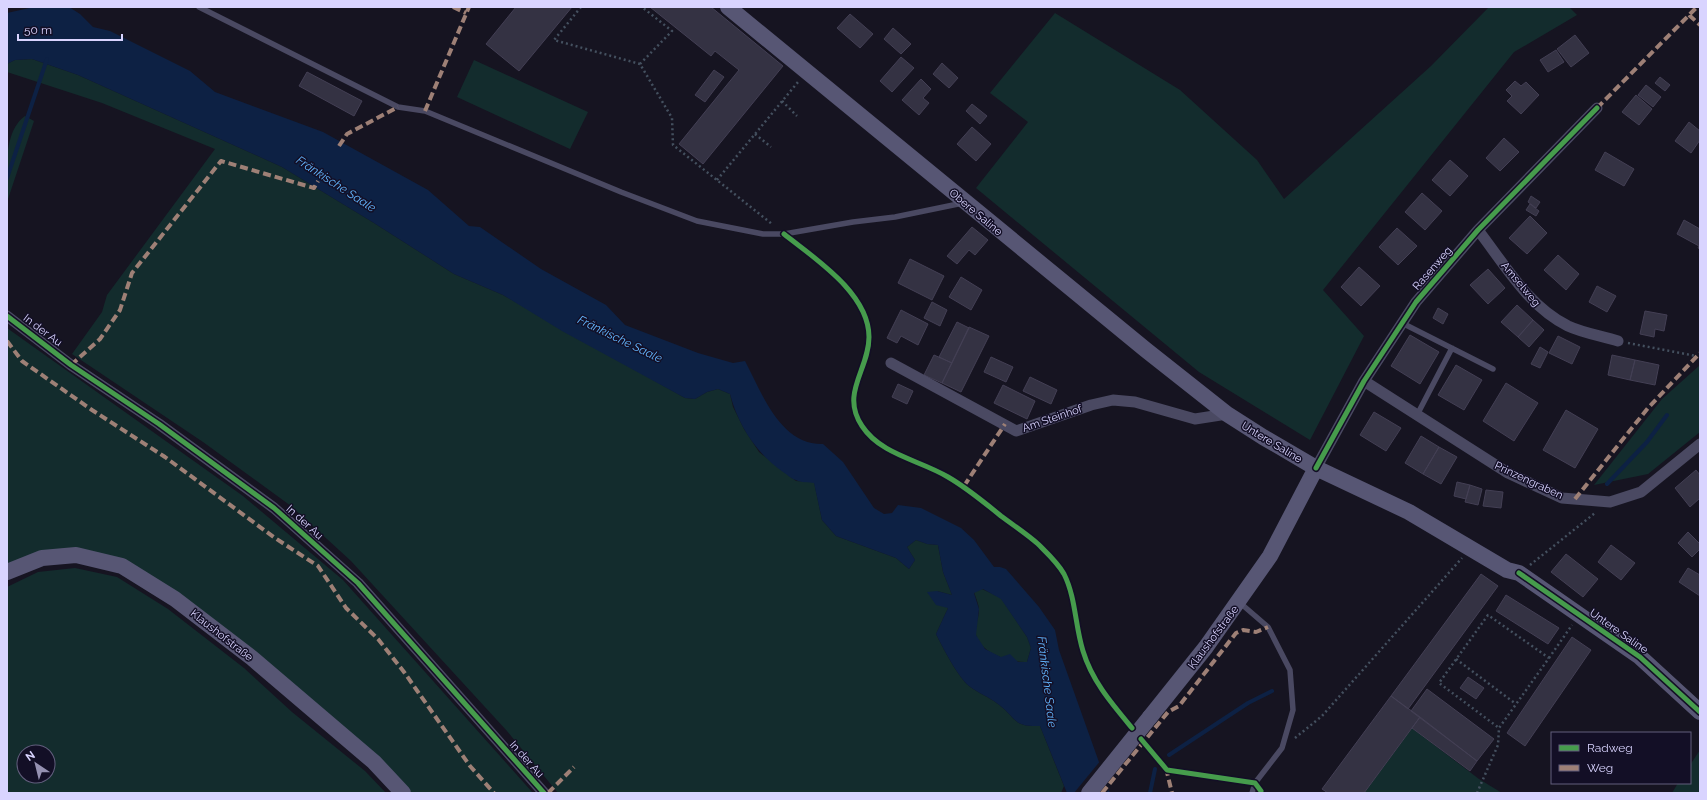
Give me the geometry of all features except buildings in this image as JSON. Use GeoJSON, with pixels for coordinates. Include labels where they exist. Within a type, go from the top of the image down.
{"type":"FeatureCollection","features":[{"type":"Feature","properties":{"kind":"main road","name":"Obere Saline"},"geometry":{"type":"LineString","coordinates":[[728,7],[904,150],[965,203],[1227,414]]}},
{"type":"Feature","properties":{"kind":"main road","name":"Untere Saline"},"geometry":{"type":"LineString","coordinates":[[1227,414],[1316,468],[1409,512],[1507,570],[1519,574],[1640,657],[1700,712]]}},
{"type":"Feature","properties":{"kind":"main road","name":"Klaushofstraße"},"geometry":{"type":"LineString","coordinates":[[1089,793],[1206,648],[1239,602],[1270,556],[1316,468]]}},
{"type":"Feature","properties":{"kind":"main road","name":"Klaushofstraße"},"geometry":{"type":"LineString","coordinates":[[7,572],[42,558],[76,555],[122,566],[175,599],[252,658],[374,762],[403,793]]}},
{"type":"Feature","properties":{"kind":"street","name":"Rasenweg"},"geometry":{"type":"LineString","coordinates":[[1316,468],[1364,381],[1416,302],[1478,230],[1597,108]]}},
{"type":"Feature","properties":{"kind":"street","name":"Amselweg"},"geometry":{"type":"LineString","coordinates":[[1478,230],[1532,300],[1548,315],[1570,326],[1618,341]]}},
{"type":"Feature","properties":{"kind":"street","name":"In der Au"},"geometry":{"type":"LineString","coordinates":[[7,316],[71,365],[159,424],[274,508],[358,583],[544,793]]}},
{"type":"Feature","properties":{"kind":"street","name":"Am Steinhof"},"geometry":{"type":"LineString","coordinates":[[891,363],[1016,430],[1091,405],[1113,400],[1135,402],[1195,419],[1227,414]]}},
{"type":"Feature","properties":{"kind":"street","name":"Prinzengraben"},"geometry":{"type":"LineString","coordinates":[[1364,381],[1508,473],[1562,498],[1610,502],[1641,492],[1700,444]]}},
{"type":"Feature","properties":{"kind":"lane"},"geometry":{"type":"LineString","coordinates":[[199,7],[398,107],[425,111],[621,192],[697,221],[763,234],[784,234],[853,222],[895,217],[965,203]]}},
{"type":"Feature","properties":{"kind":"lane"},"geometry":{"type":"LineString","coordinates":[[1401,323],[1493,369]]}},
{"type":"Feature","properties":{"kind":"lane"},"geometry":{"type":"LineString","coordinates":[[1417,415],[1452,348]]}},
{"type":"Feature","properties":{"kind":"lane"},"geometry":{"type":"LineString","coordinates":[[1239,602],[1268,627],[1290,670],[1293,710],[1282,748],[1255,783],[1252,793]]}},
{"type":"Feature","properties":{"kind":"path"},"geometry":{"type":"LineString","coordinates":[[581,7],[554,40],[640,64],[672,118],[673,145],[784,234]]}},
{"type":"Feature","properties":{"kind":"path"},"geometry":{"type":"LineString","coordinates":[[640,64],[672,31],[642,7]]}},
{"type":"Feature","properties":{"kind":"path"},"geometry":{"type":"LineString","coordinates":[[717,180],[807,71]]}},
{"type":"Feature","properties":{"kind":"path"},"geometry":{"type":"LineString","coordinates":[[782,101],[797,116]]}},
{"type":"Feature","properties":{"kind":"path"},"geometry":{"type":"LineString","coordinates":[[755,134],[770,147]]}},
{"type":"Feature","properties":{"kind":"path"},"geometry":{"type":"LineString","coordinates":[[1618,341],[1696,356]]}},
{"type":"Feature","properties":{"kind":"path"},"geometry":{"type":"LineString","coordinates":[[1519,574],[1610,502]]}},
{"type":"Feature","properties":{"kind":"path"},"geometry":{"type":"LineString","coordinates":[[1282,748],[1322,716],[1471,548]]}},
{"type":"Feature","properties":{"kind":"path"},"geometry":{"type":"LineString","coordinates":[[1477,793],[1498,745],[1499,728],[1579,615]]}},
{"type":"Feature","properties":{"kind":"path"},"geometry":{"type":"LineString","coordinates":[[1499,728],[1439,683],[1456,659],[1488,616],[1549,658]]}},
{"type":"Feature","properties":{"kind":"path"},"geometry":{"type":"LineString","coordinates":[[1456,659],[1516,704]]}},
{"type":"Feature","properties":{"kind":"green space"},"geometry":{"type":"Polygon","coordinates":[[[1489,7],[1569,7],[1577,15],[1514,52],[1323,290],[1364,336],[1310,440],[1199,372],[976,188],[1028,122],[990,93],[1055,13],[1180,90],[1257,160],[1284,199],[1431,66],[1489,7]]]}},
{"type":"Feature","properties":{"kind":"green space"},"geometry":{"type":"Polygon","coordinates":[[[32,59],[78,75],[282,167],[454,274],[503,295],[685,398],[695,399],[707,392],[718,389],[730,394],[733,407],[744,429],[759,452],[796,481],[814,482],[822,520],[836,536],[896,558],[909,569],[915,560],[907,547],[916,540],[927,544],[938,545],[943,572],[952,595],[937,591],[948,608],[936,634],[956,669],[969,686],[998,704],[1019,723],[1031,726],[1040,726],[1064,786],[1061,793],[558,793],[507,731],[351,561],[291,506],[203,442],[72,354],[102,312],[107,295],[215,149],[102,103],[7,72],[7,64],[15,60],[32,59]]]}},
{"type":"Feature","properties":{"kind":"green space"},"geometry":{"type":"Polygon","coordinates":[[[474,60],[588,112],[570,149],[457,97],[474,60]]]}},
{"type":"Feature","properties":{"kind":"green space"},"geometry":{"type":"Polygon","coordinates":[[[25,116],[34,121],[7,202],[7,156],[9,144],[12,133],[18,123],[25,116]]]}},
{"type":"Feature","properties":{"kind":"green space"},"geometry":{"type":"Polygon","coordinates":[[[7,328],[243,496],[343,580],[533,793],[412,793],[378,757],[125,560],[7,565],[7,328]]]}},
{"type":"Feature","properties":{"kind":"green space"},"geometry":{"type":"Polygon","coordinates":[[[1700,365],[1700,432],[1648,474],[1594,485],[1662,399],[1700,365]]]}},
{"type":"Feature","properties":{"kind":"green space"},"geometry":{"type":"Polygon","coordinates":[[[75,568],[117,577],[168,609],[244,668],[292,712],[365,771],[386,793],[7,793],[7,587],[38,572],[75,568]]]}},
{"type":"Feature","properties":{"kind":"green space"},"geometry":{"type":"Polygon","coordinates":[[[982,589],[1001,598],[1027,637],[1031,648],[1027,662],[1013,661],[997,656],[984,647],[979,641],[976,635],[976,626],[979,608],[974,592],[982,589]]]}},
{"type":"Feature","properties":{"kind":"green space"},"geometry":{"type":"Polygon","coordinates":[[[1412,728],[1479,779],[1502,793],[1364,793],[1412,728]]]}},
{"type":"Feature","properties":{"kind":"green space"},"geometry":{"type":"Polygon","coordinates":[[[1700,750],[1700,793],[1672,793],[1677,784],[1691,784],[1691,764],[1700,750]]]}},
{"type":"Feature","properties":{"kind":"water","name":"Fränkische Saale"},"geometry":{"type":"Polygon","coordinates":[[[34,7],[69,7],[80,14],[93,27],[110,31],[190,71],[215,92],[323,132],[428,190],[469,226],[480,227],[541,269],[606,305],[625,325],[698,353],[733,363],[745,361],[766,402],[784,427],[795,436],[808,442],[823,444],[843,462],[874,508],[884,514],[892,513],[898,505],[921,508],[961,528],[974,540],[994,567],[1006,569],[1039,607],[1055,630],[1059,650],[1110,793],[1067,793],[1040,726],[1024,725],[1019,723],[998,704],[969,686],[960,676],[936,634],[948,608],[936,605],[927,592],[937,591],[952,595],[943,572],[938,545],[927,544],[916,540],[907,547],[915,560],[909,569],[896,558],[836,536],[822,520],[814,483],[800,482],[792,479],[764,456],[749,438],[738,417],[730,394],[718,389],[707,392],[695,399],[685,398],[562,331],[503,295],[454,274],[282,167],[78,75],[32,59],[15,60],[7,64],[7,13],[34,7]],[[983,589],[974,593],[979,609],[976,635],[985,649],[1001,657],[1010,654],[1018,662],[1027,662],[1031,648],[1027,637],[1001,599],[983,589]]]}},
{"type":"Feature","properties":{"kind":"pier"},"geometry":{"type":"Polygon","coordinates":[[[1101,760],[1111,788],[1106,793],[1074,793],[1101,760]]]}},
{"type":"Feature","properties":{"kind":"waterway"},"geometry":{"type":"LineString","coordinates":[[7,178],[47,59]]}},
{"type":"Feature","properties":{"kind":"waterway"},"geometry":{"type":"LineString","coordinates":[[1607,484],[1647,442],[1667,415]]}},
{"type":"Feature","properties":{"kind":"waterway"},"geometry":{"type":"LineString","coordinates":[[1169,755],[1248,703],[1272,691]]}},
{"type":"Feature","properties":{"kind":"waterway"},"geometry":{"type":"LineString","coordinates":[[1150,793],[1155,769]]}},
{"type":"Feature","properties":{"kind":"marked path"},"geometry":{"type":"LineString","coordinates":[[453,7],[466,13]]}},
{"type":"Feature","properties":{"kind":"marked path"},"geometry":{"type":"LineString","coordinates":[[425,111],[469,7]]}},
{"type":"Feature","properties":{"kind":"marked path"},"geometry":{"type":"LineString","coordinates":[[1597,108],[1697,7]]}},
{"type":"Feature","properties":{"kind":"marked path"},"geometry":{"type":"LineString","coordinates":[[1689,15],[1700,25]]}},
{"type":"Feature","properties":{"kind":"marked path"},"geometry":{"type":"LineString","coordinates":[[339,146],[347,134],[398,107]]}},
{"type":"Feature","properties":{"kind":"marked path"},"geometry":{"type":"LineString","coordinates":[[71,365],[100,339],[120,310],[132,273],[221,161],[314,188],[318,181]]}},
{"type":"Feature","properties":{"kind":"marked path"},"geometry":{"type":"LineString","coordinates":[[7,341],[22,361],[92,410],[165,457],[275,538],[318,566],[346,608],[378,639],[404,672],[470,766],[494,793]]}},
{"type":"Feature","properties":{"kind":"marked path"},"geometry":{"type":"LineString","coordinates":[[1575,499],[1648,408],[1700,353]]}},
{"type":"Feature","properties":{"kind":"marked path"},"geometry":{"type":"LineString","coordinates":[[964,486],[1005,424]]}},
{"type":"Feature","properties":{"kind":"marked path"},"geometry":{"type":"LineString","coordinates":[[1102,793],[1168,712],[1179,706],[1236,633],[1243,630],[1256,632],[1268,627]]}},
{"type":"Feature","properties":{"kind":"marked path"},"geometry":{"type":"LineString","coordinates":[[548,793],[574,767]]}},
{"type":"Feature","properties":{"kind":"marked path"},"geometry":{"type":"LineString","coordinates":[[1166,768],[1172,793]]}},
{"type":"Feature","properties":{"kind":"cycle path"},"geometry":{"type":"LineString","coordinates":[[1316,468],[1364,381],[1416,302],[1478,230],[1597,108]]}},
{"type":"Feature","properties":{"kind":"cycle path"},"geometry":{"type":"LineString","coordinates":[[784,234],[838,278],[850,291],[860,306],[867,321],[869,337],[868,349],[857,382],[854,403],[856,414],[862,426],[870,436],[880,444],[902,456],[937,471],[962,486],[1038,544],[1052,558],[1062,570],[1068,583],[1080,641],[1087,662],[1103,692],[1132,728]]}},
{"type":"Feature","properties":{"kind":"cycle path"},"geometry":{"type":"LineString","coordinates":[[7,316],[71,365],[159,424],[274,508],[358,583],[544,793]]}},
{"type":"Feature","properties":{"kind":"cycle path"},"geometry":{"type":"LineString","coordinates":[[1519,573],[1640,657],[1700,712]]}},
{"type":"Feature","properties":{"kind":"cycle path"},"geometry":{"type":"LineString","coordinates":[[1141,739],[1167,770],[1255,783],[1261,791]]}}]}
